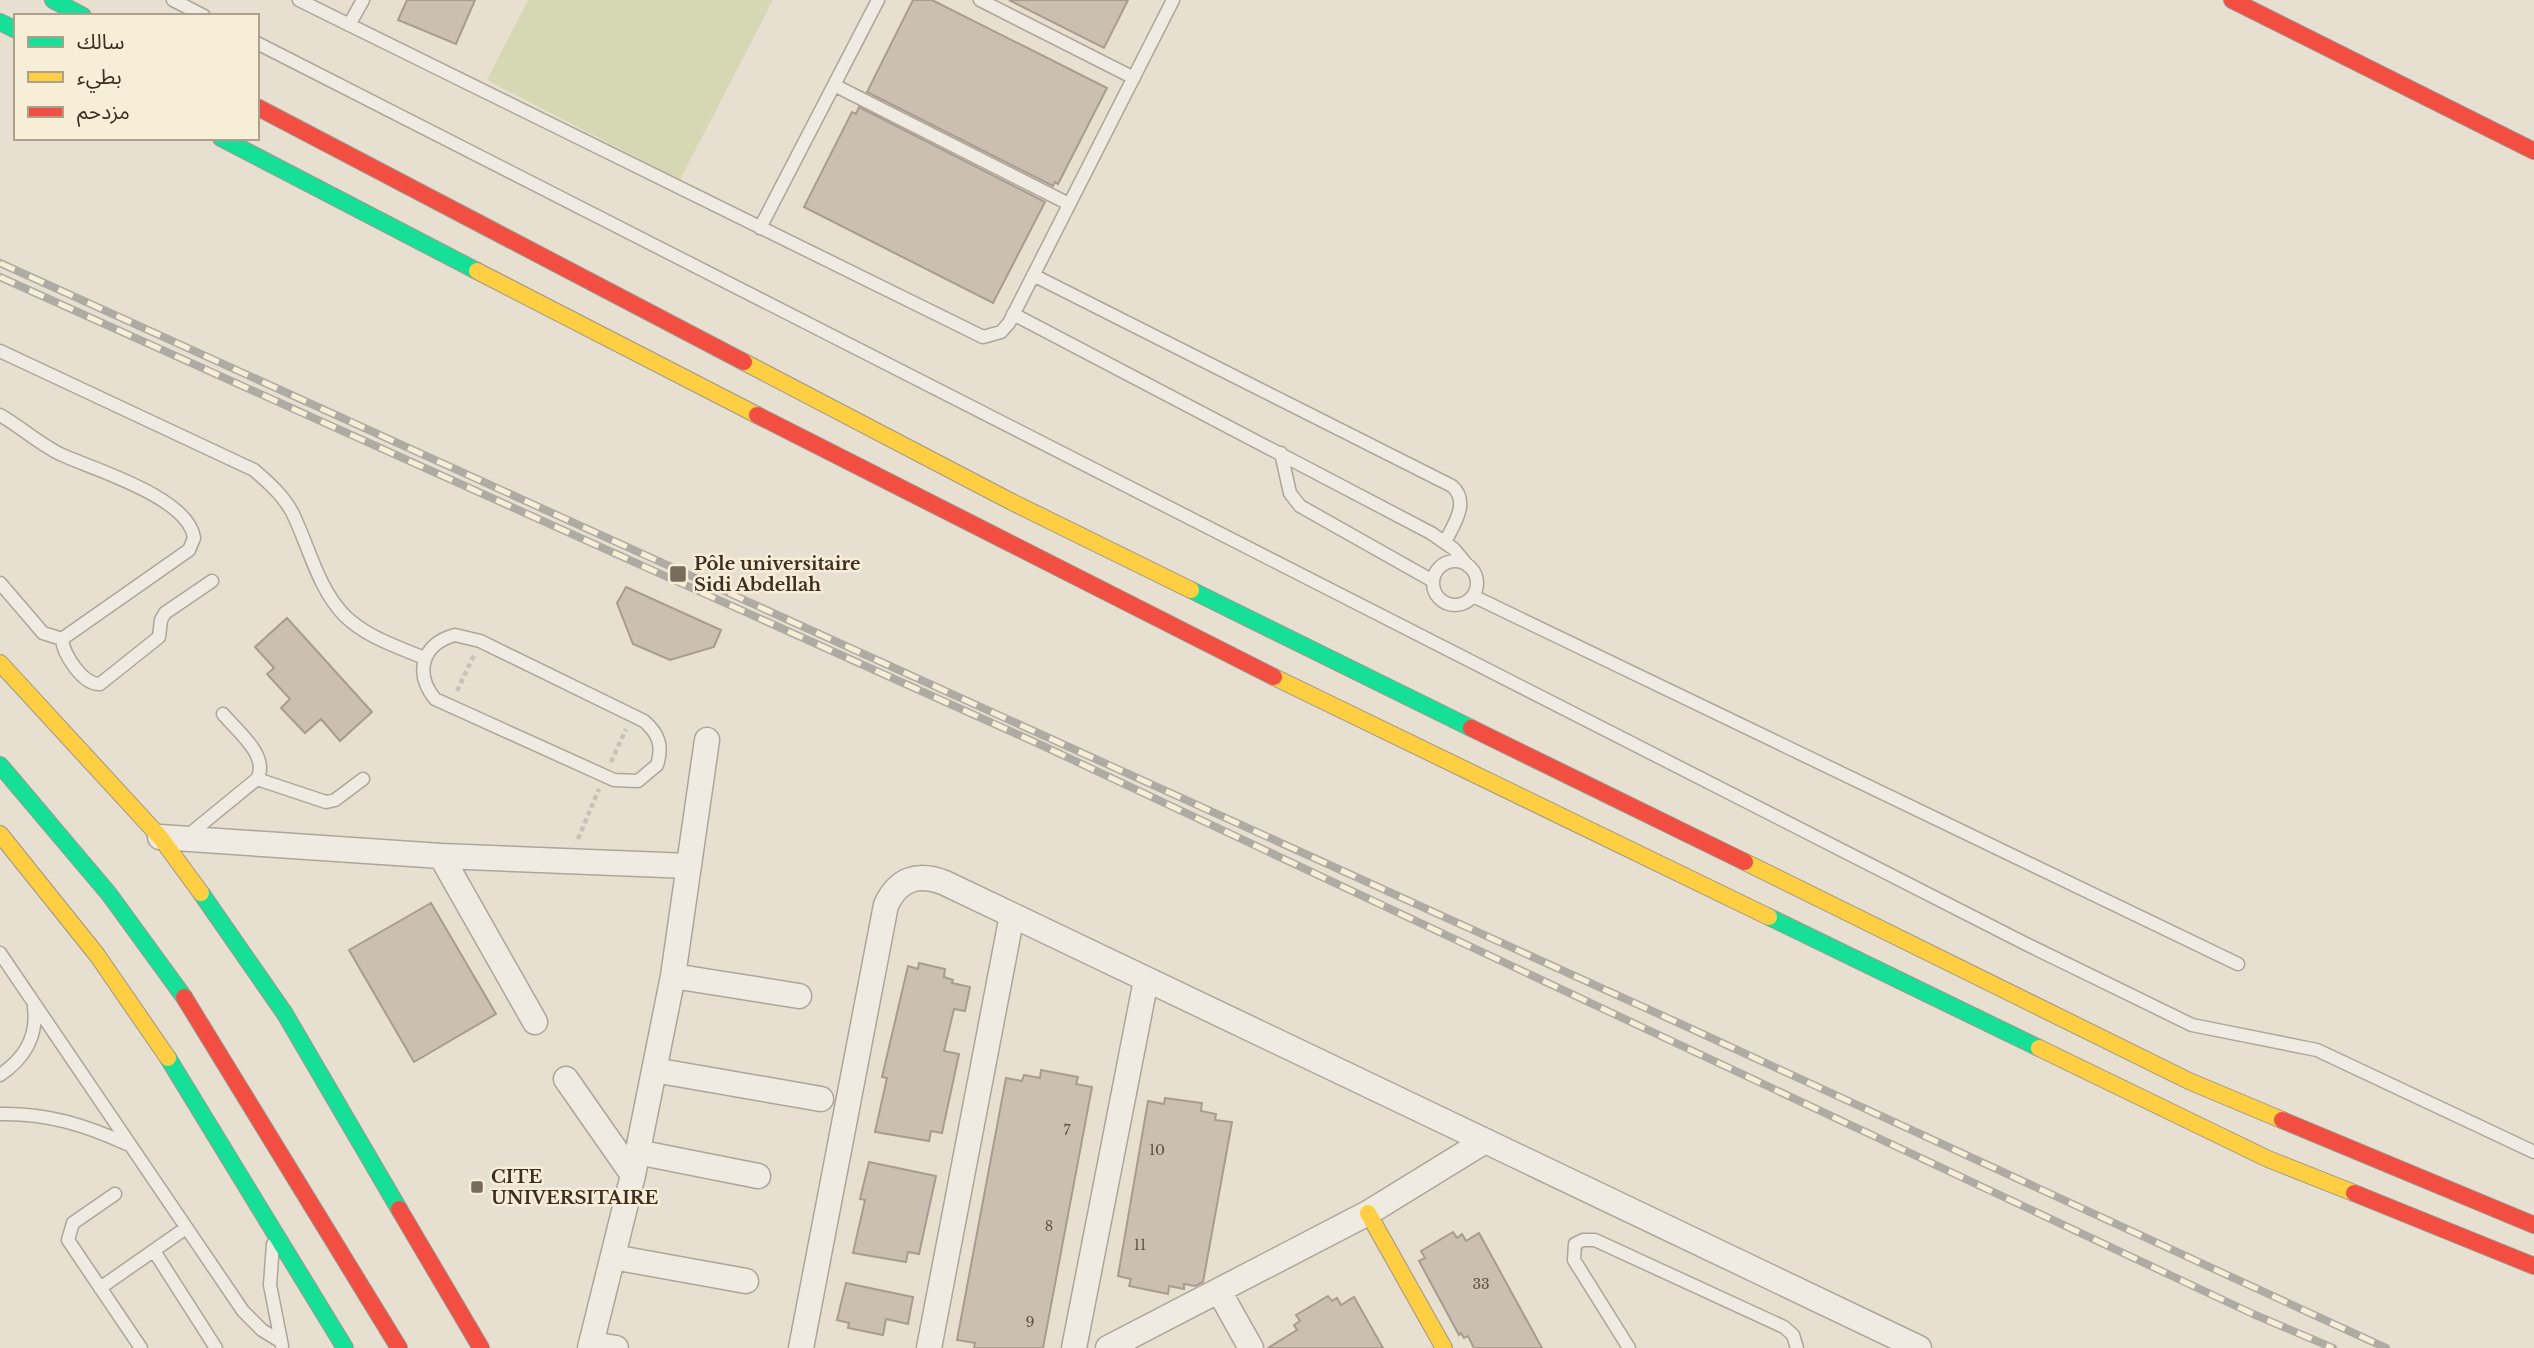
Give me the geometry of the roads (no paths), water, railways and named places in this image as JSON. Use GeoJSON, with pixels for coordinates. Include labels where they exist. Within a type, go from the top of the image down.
{"type":"FeatureCollection","features":[{"type":"Feature","properties":{"kind":"main road"},"geometry":{"type":"LineString","coordinates":[[53,0],[79,14]]}},
{"type":"Feature","properties":{"kind":"main road"},"geometry":{"type":"LineString","coordinates":[[83,0],[101,14]]}},
{"type":"Feature","properties":{"kind":"main road"},"geometry":{"type":"LineString","coordinates":[[2232,0],[2534,151]]}},
{"type":"Feature","properties":{"kind":"main road"},"geometry":{"type":"LineString","coordinates":[[259,108],[1012,502],[2189,1081],[2534,1225]]}},
{"type":"Feature","properties":{"kind":"main road"},"geometry":{"type":"LineString","coordinates":[[225,140],[691,382],[1280,680],[2256,1153],[2534,1266]]}},
{"type":"Feature","properties":{"kind":"main road"},"geometry":{"type":"LineString","coordinates":[[0,663],[172,838],[285,1014],[481,1348]]}},
{"type":"Feature","properties":{"kind":"main road"},"geometry":{"type":"LineString","coordinates":[[0,765],[109,894],[197,1016],[399,1348]]}},
{"type":"Feature","properties":{"kind":"main road"},"geometry":{"type":"LineString","coordinates":[[0,834],[68,915],[149,1026],[345,1348]]}},
{"type":"Feature","properties":{"kind":"main road"},"geometry":{"type":"LineString","coordinates":[[1359,1223],[1444,1348]]}},
{"type":"Feature","properties":{"kind":"street"},"geometry":{"type":"LineString","coordinates":[[616,1348],[591,1346],[635,1163],[673,976],[707,740]]}},
{"type":"Feature","properties":{"kind":"street"},"geometry":{"type":"LineString","coordinates":[[172,838],[442,856],[689,866]]}},
{"type":"Feature","properties":{"kind":"street"},"geometry":{"type":"LineString","coordinates":[[442,856],[535,1022]]}},
{"type":"Feature","properties":{"kind":"street"},"geometry":{"type":"LineString","coordinates":[[801,1348],[886,905],[892,892],[902,882],[916,877],[931,877],[1012,915],[1909,1346]]}},
{"type":"Feature","properties":{"kind":"street"},"geometry":{"type":"LineString","coordinates":[[929,1348],[1012,915]]}},
{"type":"Feature","properties":{"kind":"street"},"geometry":{"type":"LineString","coordinates":[[673,976],[799,996]]}},
{"type":"Feature","properties":{"kind":"street"},"geometry":{"type":"LineString","coordinates":[[1074,1348],[1146,980]]}},
{"type":"Feature","properties":{"kind":"street"},"geometry":{"type":"LineString","coordinates":[[654,1070],[821,1099]]}},
{"type":"Feature","properties":{"kind":"street"},"geometry":{"type":"LineString","coordinates":[[566,1079],[635,1163],[758,1176]]}},
{"type":"Feature","properties":{"kind":"street"},"geometry":{"type":"LineString","coordinates":[[1108,1348],[1359,1223],[1485,1141]]}},
{"type":"Feature","properties":{"kind":"street"},"geometry":{"type":"LineString","coordinates":[[613,1256],[747,1281]]}},
{"type":"Feature","properties":{"kind":"street"},"geometry":{"type":"LineString","coordinates":[[1219,1292],[1251,1348]]}},
{"type":"Feature","properties":{"kind":"lane"},"geometry":{"type":"LineString","coordinates":[[173,0],[200,14]]}},
{"type":"Feature","properties":{"kind":"lane"},"geometry":{"type":"LineString","coordinates":[[299,0],[976,336],[989,337],[1000,332],[1013,314],[1174,0]]}},
{"type":"Feature","properties":{"kind":"lane"},"geometry":{"type":"LineString","coordinates":[[349,25],[363,0]]}},
{"type":"Feature","properties":{"kind":"lane"},"geometry":{"type":"LineString","coordinates":[[760,228],[878,0]]}},
{"type":"Feature","properties":{"kind":"lane"},"geometry":{"type":"LineString","coordinates":[[980,0],[1133,78]]}},
{"type":"Feature","properties":{"kind":"lane"},"geometry":{"type":"LineString","coordinates":[[259,44],[2028,946],[2192,1025],[2317,1050],[2534,1152]]}},
{"type":"Feature","properties":{"kind":"lane"},"geometry":{"type":"LineString","coordinates":[[834,85],[1069,204]]}},
{"type":"Feature","properties":{"kind":"lane"},"geometry":{"type":"LineString","coordinates":[[1033,275],[1452,486],[1460,494],[1461,506],[1445,542]]}},
{"type":"Feature","properties":{"kind":"lane"},"geometry":{"type":"LineString","coordinates":[[1013,314],[1281,453],[1445,542],[1468,566],[1476,580],[1473,596],[1459,605],[1451,605],[1437,596],[1433,581],[1446,563],[1461,562],[1468,566]]}},
{"type":"Feature","properties":{"kind":"lane"},"geometry":{"type":"LineString","coordinates":[[0,351],[254,470],[269,482],[292,513],[326,589],[344,614],[379,639],[424,658]]}},
{"type":"Feature","properties":{"kind":"lane"},"geometry":{"type":"LineString","coordinates":[[0,415],[60,453],[150,492],[194,532],[193,545],[189,550],[61,639]]}},
{"type":"Feature","properties":{"kind":"lane"},"geometry":{"type":"LineString","coordinates":[[1281,453],[1290,493],[1300,506],[1433,581]]}},
{"type":"Feature","properties":{"kind":"lane"},"geometry":{"type":"LineString","coordinates":[[61,639],[65,654],[90,682],[100,684],[159,637],[161,620],[165,613],[212,581]]}},
{"type":"Feature","properties":{"kind":"lane"},"geometry":{"type":"LineString","coordinates":[[2,588],[43,633],[61,639]]}},
{"type":"Feature","properties":{"kind":"lane"},"geometry":{"type":"LineString","coordinates":[[1473,596],[2238,964]]}},
{"type":"Feature","properties":{"kind":"lane"},"geometry":{"type":"LineString","coordinates":[[455,635],[480,641],[644,721],[654,729],[659,741],[657,765],[638,781],[626,783],[614,780],[435,699],[425,687],[422,672],[424,658],[431,646],[442,638],[455,635]]}},
{"type":"Feature","properties":{"kind":"lane"},"geometry":{"type":"LineString","coordinates":[[172,838],[257,779],[261,770],[260,758],[223,714]]}},
{"type":"Feature","properties":{"kind":"lane"},"geometry":{"type":"LineString","coordinates":[[257,779],[326,802],[335,800],[363,779]]}},
{"type":"Feature","properties":{"kind":"lane"},"geometry":{"type":"LineString","coordinates":[[0,953],[252,1321],[281,1345]]}},
{"type":"Feature","properties":{"kind":"lane"},"geometry":{"type":"LineString","coordinates":[[0,1075],[27,1049],[36,1020],[34,1004]]}},
{"type":"Feature","properties":{"kind":"lane"},"geometry":{"type":"LineString","coordinates":[[0,1114],[63,1119],[129,1144]]}},
{"type":"Feature","properties":{"kind":"lane"},"geometry":{"type":"LineString","coordinates":[[115,1194],[73,1223],[69,1231],[72,1247],[141,1348]]}},
{"type":"Feature","properties":{"kind":"lane"},"geometry":{"type":"LineString","coordinates":[[100,1288],[186,1228]]}},
{"type":"Feature","properties":{"kind":"lane"},"geometry":{"type":"LineString","coordinates":[[275,1229],[270,1285],[281,1345]]}},
{"type":"Feature","properties":{"kind":"lane"},"geometry":{"type":"LineString","coordinates":[[1629,1348],[1574,1260],[1575,1244],[1583,1240],[1595,1240],[1784,1327],[1793,1335],[1797,1348]]}},
{"type":"Feature","properties":{"kind":"lane"},"geometry":{"type":"LineString","coordinates":[[154,1251],[216,1348]]}},
{"type":"Feature","properties":{"kind":"railway"},"geometry":{"type":"LineString","coordinates":[[0,263],[1683,1025],[2386,1348]]}},
{"type":"Feature","properties":{"kind":"railway"},"geometry":{"type":"LineString","coordinates":[[0,277],[1039,744],[2253,1314],[2333,1348]]}},
{"type":"Feature","properties":{"kind":"place","name":"Pôle universitaire Sidi Abdellah"},"geometry":{"type":"Point","coordinates":[678,574]}},
{"type":"Feature","properties":{"kind":"place","name":"CITE UNIVERSITAIRE"},"geometry":{"type":"Point","coordinates":[477,1187]}}]}
